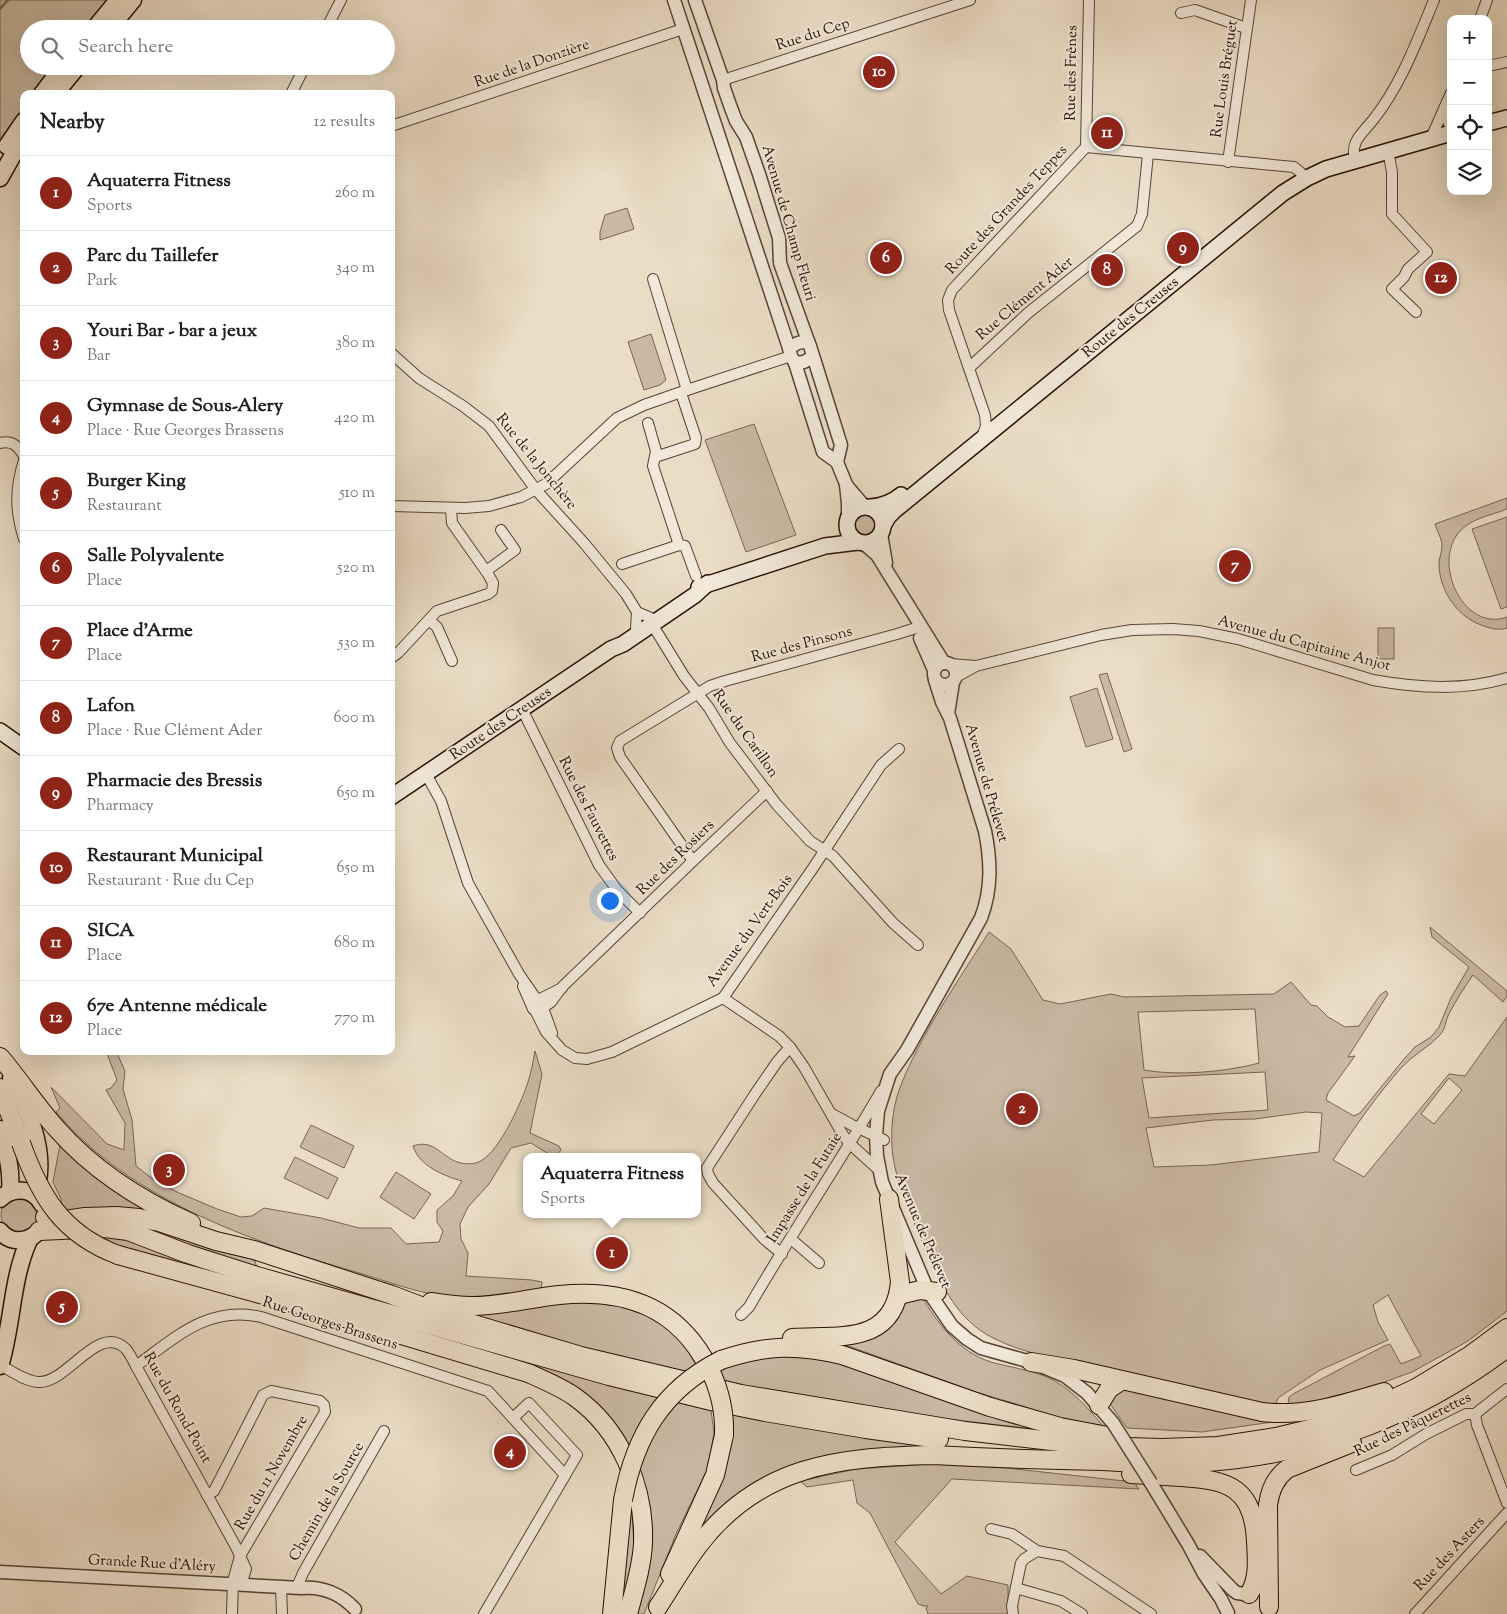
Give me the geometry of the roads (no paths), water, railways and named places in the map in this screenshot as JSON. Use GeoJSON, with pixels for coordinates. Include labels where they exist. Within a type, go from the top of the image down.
{"type":"FeatureCollection","features":[{"type":"Feature","properties":{"kind":"highway"},"geometry":{"type":"LineString","coordinates":[[0,1057],[20,1080],[41,1111],[55,1127],[100,1169],[138,1195],[163,1209],[254,1250]]}},
{"type":"Feature","properties":{"kind":"highway"},"geometry":{"type":"LineString","coordinates":[[0,1088],[37,1184],[49,1204],[58,1214],[91,1242],[118,1255],[311,1308],[528,1373],[555,1385],[576,1398],[592,1412],[619,1446],[636,1484],[643,1520],[643,1545],[628,1614]]}},
{"type":"Feature","properties":{"kind":"highway"},"geometry":{"type":"LineString","coordinates":[[612,1614],[626,1485],[638,1445],[650,1422],[666,1401],[684,1383],[715,1364],[756,1345],[780,1339],[845,1337],[860,1334],[880,1323],[895,1304],[898,1294],[899,1268],[889,1199]]}},
{"type":"Feature","properties":{"kind":"highway"},"geometry":{"type":"LineString","coordinates":[[38,1229],[65,1220],[84,1217],[117,1216],[139,1218],[182,1228],[216,1241],[254,1250],[392,1295],[450,1317],[581,1356],[741,1394],[965,1431],[1163,1456]]}},
{"type":"Feature","properties":{"kind":"highway"},"geometry":{"type":"LineString","coordinates":[[38,1229],[105,1228],[128,1231],[188,1254],[257,1276],[563,1364],[715,1402],[816,1421],[1092,1457],[1163,1456],[1201,1447],[1238,1444],[1294,1434],[1322,1426],[1378,1406],[1438,1376],[1507,1328]]}},
{"type":"Feature","properties":{"kind":"highway"},"geometry":{"type":"LineString","coordinates":[[257,1276],[513,1369]]}},
{"type":"Feature","properties":{"kind":"highway"},"geometry":{"type":"LineString","coordinates":[[898,1294],[920,1290],[932,1292]]}},
{"type":"Feature","properties":{"kind":"highway"},"geometry":{"type":"LineString","coordinates":[[392,1295],[448,1305],[473,1306],[558,1295],[610,1294],[654,1308],[668,1317],[715,1364],[723,1406],[724,1435],[715,1475],[676,1558],[657,1611]]}},
{"type":"Feature","properties":{"kind":"highway"},"geometry":{"type":"LineString","coordinates":[[715,1364],[740,1354],[771,1347],[822,1350],[842,1355],[990,1407],[1190,1464],[1268,1455],[1302,1447],[1362,1429],[1428,1399]]}},
{"type":"Feature","properties":{"kind":"highway"},"geometry":{"type":"LineString","coordinates":[[1272,1611],[1268,1505],[1270,1494],[1277,1479],[1292,1467],[1333,1452],[1368,1435],[1476,1370],[1507,1348]]}},
{"type":"Feature","properties":{"kind":"highway"},"geometry":{"type":"LineString","coordinates":[[1031,1362],[1074,1368],[1262,1412],[1285,1414],[1326,1409],[1438,1376]]}},
{"type":"Feature","properties":{"kind":"highway"},"geometry":{"type":"LineString","coordinates":[[1099,1406],[1109,1389],[1122,1380]]}},
{"type":"Feature","properties":{"kind":"highway"},"geometry":{"type":"LineString","coordinates":[[657,1611],[698,1546],[718,1523],[751,1496],[787,1477],[817,1466],[858,1458],[933,1455],[1007,1458],[1163,1456]]}},
{"type":"Feature","properties":{"kind":"highway"},"geometry":{"type":"LineString","coordinates":[[1007,1458],[1107,1472],[1205,1479],[1229,1486],[1243,1497],[1254,1519],[1256,1572],[1253,1587],[1247,1594]]}},
{"type":"Feature","properties":{"kind":"main road"},"geometry":{"type":"LineString","coordinates":[[101,20],[118,0]]}},
{"type":"Feature","properties":{"kind":"main road"},"geometry":{"type":"LineString","coordinates":[[117,20],[134,0]]}},
{"type":"Feature","properties":{"kind":"main road"},"geometry":{"type":"LineString","coordinates":[[45,90],[56,75]]}},
{"type":"Feature","properties":{"kind":"main road"},"geometry":{"type":"LineString","coordinates":[[58,90],[71,75]]}},
{"type":"Feature","properties":{"kind":"main road"},"geometry":{"type":"LineString","coordinates":[[1492,122],[1507,118]]}},
{"type":"Feature","properties":{"kind":"main road"},"geometry":{"type":"LineString","coordinates":[[0,156],[20,126]]}},
{"type":"Feature","properties":{"kind":"main road","name":"Route des Creuses"},"geometry":{"type":"LineString","coordinates":[[882,530],[888,517],[895,510],[1283,193],[1326,169],[1447,134]]}},
{"type":"Feature","properties":{"kind":"main road"},"geometry":{"type":"LineString","coordinates":[[0,178],[20,144]]}},
{"type":"Feature","properties":{"kind":"main road","name":"Route des Creuses"},"geometry":{"type":"LineString","coordinates":[[867,507],[887,504],[897,499],[976,433],[1025,404]]}},
{"type":"Feature","properties":{"kind":"main road"},"geometry":{"type":"LineString","coordinates":[[867,507],[880,514],[882,530],[871,542],[861,542],[851,536],[847,524],[854,510],[867,507]]}},
{"type":"Feature","properties":{"kind":"main road","name":"Route des Creuses"},"geometry":{"type":"LineString","coordinates":[[825,546],[847,524]]}},
{"type":"Feature","properties":{"kind":"main road","name":"Route des Creuses"},"geometry":{"type":"LineString","coordinates":[[395,794],[610,649],[647,618],[695,595],[702,579],[825,546],[861,542]]}},
{"type":"Feature","properties":{"kind":"main road","name":"Route des Creuses"},"geometry":{"type":"LineString","coordinates":[[610,649],[623,644],[647,618]]}},
{"type":"Feature","properties":{"kind":"main road"},"geometry":{"type":"LineString","coordinates":[[0,730],[20,745]]}},
{"type":"Feature","properties":{"kind":"main road"},"geometry":{"type":"LineString","coordinates":[[0,742],[20,756]]}},
{"type":"Feature","properties":{"kind":"main road"},"geometry":{"type":"LineString","coordinates":[[0,1057],[23,1103],[36,1141],[40,1169],[35,1195]]}},
{"type":"Feature","properties":{"kind":"main road"},"geometry":{"type":"LineString","coordinates":[[0,1129],[9,1162],[11,1179],[4,1196]]}},
{"type":"Feature","properties":{"kind":"main road"},"geometry":{"type":"LineString","coordinates":[[0,1366],[12,1315],[15,1286],[22,1257],[38,1229],[44,1208],[35,1195],[27,1191],[19,1190],[4,1196]]}},
{"type":"Feature","properties":{"kind":"main road"},"geometry":{"type":"LineString","coordinates":[[5,1235],[17,1240],[38,1229]]}},
{"type":"Feature","properties":{"kind":"main road"},"geometry":{"type":"LineString","coordinates":[[5,1235],[15,1286]]}},
{"type":"Feature","properties":{"kind":"street"},"geometry":{"type":"LineString","coordinates":[[331,20],[341,0]]}},
{"type":"Feature","properties":{"kind":"street","name":"Avenue de Champ Fleuri"},"geometry":{"type":"LineString","coordinates":[[674,0],[823,452],[837,462],[846,484],[847,524]]}},
{"type":"Feature","properties":{"kind":"street","name":"Avenue de Champ Fleuri"},"geometry":{"type":"LineString","coordinates":[[696,0],[736,121],[746,137],[759,174],[779,238],[780,263],[808,341],[841,445],[837,462]]}},
{"type":"Feature","properties":{"kind":"street","name":"Rue du Cep"},"geometry":{"type":"LineString","coordinates":[[722,80],[970,0]]}},
{"type":"Feature","properties":{"kind":"street","name":"Rue des Frênes"},"geometry":{"type":"LineString","coordinates":[[1086,147],[1089,0]]}},
{"type":"Feature","properties":{"kind":"street","name":"Rue Louis Bréguet"},"geometry":{"type":"LineString","coordinates":[[1228,162],[1251,0]]}},
{"type":"Feature","properties":{"kind":"street"},"geometry":{"type":"LineString","coordinates":[[1355,160],[1354,144],[1374,119],[1399,79],[1410,58],[1434,0]]}},
{"type":"Feature","properties":{"kind":"street"},"geometry":{"type":"LineString","coordinates":[[1481,15],[1487,0]]}},
{"type":"Feature","properties":{"kind":"street"},"geometry":{"type":"LineString","coordinates":[[1181,13],[1195,10],[1246,28]]}},
{"type":"Feature","properties":{"kind":"street","name":"Rue de la Donzière"},"geometry":{"type":"LineString","coordinates":[[395,125],[683,29]]}},
{"type":"Feature","properties":{"kind":"street"},"geometry":{"type":"LineString","coordinates":[[1492,65],[1507,62]]}},
{"type":"Feature","properties":{"kind":"street"},"geometry":{"type":"LineString","coordinates":[[701,79],[709,74],[722,80],[716,93],[706,94]]}},
{"type":"Feature","properties":{"kind":"street"},"geometry":{"type":"LineString","coordinates":[[293,90],[300,75]]}},
{"type":"Feature","properties":{"kind":"street"},"geometry":{"type":"LineString","coordinates":[[1431,138],[1447,102]]}},
{"type":"Feature","properties":{"kind":"street"},"geometry":{"type":"LineString","coordinates":[[1445,107],[1447,119]]}},
{"type":"Feature","properties":{"kind":"street","name":"Route des Grandes Teppes"},"geometry":{"type":"LineString","coordinates":[[986,426],[985,414],[949,310],[948,300],[952,290],[1086,147],[1294,167],[1307,178]]}},
{"type":"Feature","properties":{"kind":"street"},"geometry":{"type":"LineString","coordinates":[[1388,150],[1392,172],[1392,214],[1427,252],[1408,269],[1392,289],[1416,312]]}},
{"type":"Feature","properties":{"kind":"street","name":"Rue Clément Ader"},"geometry":{"type":"LineString","coordinates":[[969,368],[1028,313],[1137,226],[1142,214],[1148,154]]}},
{"type":"Feature","properties":{"kind":"street"},"geometry":{"type":"LineString","coordinates":[[653,279],[696,438],[695,444],[655,457]]}},
{"type":"Feature","properties":{"kind":"street"},"geometry":{"type":"LineString","coordinates":[[792,356],[798,343],[808,341]]}},
{"type":"Feature","properties":{"kind":"street"},"geometry":{"type":"LineString","coordinates":[[395,506],[450,508],[489,506],[521,497],[546,484],[617,418],[644,405],[792,356],[804,362],[812,357]]}},
{"type":"Feature","properties":{"kind":"street","name":"Rue de la Jonchère"},"geometry":{"type":"LineString","coordinates":[[395,357],[419,378],[489,426],[536,490],[584,543],[647,618]]}},
{"type":"Feature","properties":{"kind":"street"},"geometry":{"type":"LineString","coordinates":[[648,423],[656,451],[653,466],[679,545]]}},
{"type":"Feature","properties":{"kind":"street"},"geometry":{"type":"LineString","coordinates":[[971,449],[984,435],[986,426]]}},
{"type":"Feature","properties":{"kind":"street"},"geometry":{"type":"LineString","coordinates":[[0,443],[14,444],[20,451]]}},
{"type":"Feature","properties":{"kind":"street"},"geometry":{"type":"LineString","coordinates":[[20,476],[16,491],[20,528]]}},
{"type":"Feature","properties":{"kind":"street","name":"Avenue de Champ Fleuri"},"geometry":{"type":"LineString","coordinates":[[846,484],[867,507]]}},
{"type":"Feature","properties":{"kind":"street"},"geometry":{"type":"LineString","coordinates":[[395,654],[437,610],[488,594],[492,591],[493,583],[486,571],[452,523],[450,508]]}},
{"type":"Feature","properties":{"kind":"street"},"geometry":{"type":"LineString","coordinates":[[486,571],[516,550],[502,530]]}},
{"type":"Feature","properties":{"kind":"street","name":"Avenue de Prélevet"},"geometry":{"type":"LineString","coordinates":[[882,530],[887,571]]}},
{"type":"Feature","properties":{"kind":"street","name":"Avenue de Prélevet"},"geometry":{"type":"LineString","coordinates":[[861,542],[878,555],[941,669],[942,702],[948,714],[985,831],[989,849],[990,875],[986,904],[981,918],[907,1050],[890,1074],[878,1111],[879,1170],[889,1199],[932,1292],[966,1328],[1012,1357],[1055,1371],[1075,1383],[1099,1406],[1113,1424],[1188,1544],[1228,1614]]}},
{"type":"Feature","properties":{"kind":"street"},"geometry":{"type":"LineString","coordinates":[[622,564],[679,545],[685,546],[702,579]]}},
{"type":"Feature","properties":{"kind":"street","name":"Avenue de Prélevet"},"geometry":{"type":"LineString","coordinates":[[904,599],[916,628],[941,669]]}},
{"type":"Feature","properties":{"kind":"street","name":"Rue du Carillon"},"geometry":{"type":"LineString","coordinates":[[647,618],[684,676],[718,722],[730,743],[777,805],[810,841],[833,856],[893,923],[918,945]]}},
{"type":"Feature","properties":{"kind":"street"},"geometry":{"type":"LineString","coordinates":[[429,620],[437,627],[452,661]]}},
{"type":"Feature","properties":{"kind":"street","name":"Rue des Pinsons"},"geometry":{"type":"LineString","coordinates":[[693,861],[620,757],[617,748],[620,741],[710,686],[916,628]]}},
{"type":"Feature","properties":{"kind":"street","name":"Avenue du Capitaine Anjot"},"geometry":{"type":"LineString","coordinates":[[941,669],[976,666],[1101,635],[1160,628],[1199,631],[1238,639],[1392,684],[1450,687],[1507,678]]}},
{"type":"Feature","properties":{"kind":"street","name":"Avenue du Capitaine Anjot"},"geometry":{"type":"LineString","coordinates":[[954,679],[976,666]]}},
{"type":"Feature","properties":{"kind":"street"},"geometry":{"type":"LineString","coordinates":[[941,669],[955,670],[954,679],[944,685],[941,669]]}},
{"type":"Feature","properties":{"kind":"street","name":"Avenue de Prélevet"},"geometry":{"type":"LineString","coordinates":[[948,714],[954,679]]}},
{"type":"Feature","properties":{"kind":"street","name":"Rue des Fauvettes"},"geometry":{"type":"LineString","coordinates":[[522,709],[599,865],[613,885],[640,913]]}},
{"type":"Feature","properties":{"kind":"street"},"geometry":{"type":"LineString","coordinates":[[824,851],[881,766],[899,749]]}},
{"type":"Feature","properties":{"kind":"street","name":"Avenue du Vert-Bois"},"geometry":{"type":"LineString","coordinates":[[426,774],[441,801],[468,883],[538,1005],[554,1041],[562,1050],[576,1058],[594,1058],[612,1052],[723,998],[824,851]]}},
{"type":"Feature","properties":{"kind":"street","name":"Rue des Rosiers"},"geometry":{"type":"LineString","coordinates":[[538,1005],[562,987],[767,791]]}},
{"type":"Feature","properties":{"kind":"street"},"geometry":{"type":"LineString","coordinates":[[723,998],[779,1036],[790,1047],[832,1113],[849,1144],[879,1170]]}},
{"type":"Feature","properties":{"kind":"street"},"geometry":{"type":"LineString","coordinates":[[782,1254],[764,1239],[719,1190],[709,1178],[707,1168],[755,1094],[790,1047]]}},
{"type":"Feature","properties":{"kind":"street","name":"Avenue de Prélevet"},"geometry":{"type":"LineString","coordinates":[[907,1050],[897,1076],[879,1140],[890,1179],[932,1292]]}},
{"type":"Feature","properties":{"kind":"street","name":"Impasse de la Futaie"},"geometry":{"type":"LineString","coordinates":[[741,1315],[749,1307],[782,1254],[890,1074]]}},
{"type":"Feature","properties":{"kind":"street"},"geometry":{"type":"LineString","coordinates":[[832,1113],[879,1140],[860,1152]]}},
{"type":"Feature","properties":{"kind":"street"},"geometry":{"type":"LineString","coordinates":[[791,1239],[819,1263]]}},
{"type":"Feature","properties":{"kind":"street","name":"Rue Georges Brassens"},"geometry":{"type":"LineString","coordinates":[[136,1366],[197,1323],[219,1316],[249,1314],[488,1390],[565,1475]]}},
{"type":"Feature","properties":{"kind":"street","name":"Rue du Rond-Point"},"geometry":{"type":"LineString","coordinates":[[0,1366],[29,1380],[40,1382],[60,1375],[95,1345],[104,1343],[117,1344],[123,1347],[136,1366],[246,1569],[258,1585]]}},
{"type":"Feature","properties":{"kind":"street","name":"Rue des Pâquerettes"},"geometry":{"type":"LineString","coordinates":[[1356,1470],[1392,1454],[1466,1414],[1476,1414],[1507,1389]]}},
{"type":"Feature","properties":{"kind":"street","name":"Rue du 11 Novembre"},"geometry":{"type":"LineString","coordinates":[[207,1495],[214,1491],[263,1394],[271,1391],[320,1401],[324,1405],[325,1412],[240,1556]]}},
{"type":"Feature","properties":{"kind":"street"},"geometry":{"type":"LineString","coordinates":[[484,1614],[577,1455],[529,1403],[514,1417]]}},
{"type":"Feature","properties":{"kind":"street"},"geometry":{"type":"LineString","coordinates":[[1476,1414],[1477,1426],[1507,1503]]}},
{"type":"Feature","properties":{"kind":"street","name":"Chemin de la Source"},"geometry":{"type":"LineString","coordinates":[[299,1588],[303,1573],[384,1431]]}},
{"type":"Feature","properties":{"kind":"street","name":"Rue des Asters"},"geometry":{"type":"LineString","coordinates":[[1414,1614],[1507,1514]]}},
{"type":"Feature","properties":{"kind":"street"},"geometry":{"type":"LineString","coordinates":[[991,1529],[1012,1534],[1037,1551],[1064,1556],[1151,1614]]}},
{"type":"Feature","properties":{"kind":"street","name":"Avenue de Prélevet"},"geometry":{"type":"LineString","coordinates":[[1188,1544],[1232,1590],[1237,1593],[1261,1598],[1272,1611]]}},
{"type":"Feature","properties":{"kind":"street"},"geometry":{"type":"LineString","coordinates":[[1013,1614],[1012,1606],[1021,1563],[1037,1551]]}},
{"type":"Feature","properties":{"kind":"street"},"geometry":{"type":"LineString","coordinates":[[237,1585],[234,1574],[240,1556]]}},
{"type":"Feature","properties":{"kind":"street"},"geometry":{"type":"LineString","coordinates":[[232,1614],[237,1585],[246,1569]]}},
{"type":"Feature","properties":{"kind":"street","name":"Grande Rue d'Aléry"},"geometry":{"type":"LineString","coordinates":[[0,1572],[299,1588],[360,1612]]}},
{"type":"Feature","properties":{"kind":"street"},"geometry":{"type":"LineString","coordinates":[[281,1586],[282,1614]]}},
{"type":"Feature","properties":{"kind":"street"},"geometry":{"type":"LineString","coordinates":[[1016,1588],[1061,1601],[1082,1614]]}},
{"type":"Feature","properties":{"kind":"street"},"geometry":{"type":"LineString","coordinates":[[1228,1614],[1232,1603],[1240,1596],[1247,1594]]}},
{"type":"Feature","properties":{"kind":"waterway"},"geometry":{"type":"LineString","coordinates":[[0,9],[8,0]]}},
{"type":"Feature","properties":{"kind":"place","name":"Restaurant Municipal"},"geometry":{"type":"Point","coordinates":[879,72]}},
{"type":"Feature","properties":{"kind":"place","name":"SICA"},"geometry":{"type":"Point","coordinates":[1107,133]}},
{"type":"Feature","properties":{"kind":"place","name":"Pharmacie des Bressis"},"geometry":{"type":"Point","coordinates":[1183,248]}},
{"type":"Feature","properties":{"kind":"place","name":"Salle Polyvalente"},"geometry":{"type":"Point","coordinates":[886,258]}},
{"type":"Feature","properties":{"kind":"place","name":"Lafon"},"geometry":{"type":"Point","coordinates":[1107,270]}},
{"type":"Feature","properties":{"kind":"place","name":"67e Antenne médicale"},"geometry":{"type":"Point","coordinates":[1441,278]}},
{"type":"Feature","properties":{"kind":"place","name":"Place d'Arme"},"geometry":{"type":"Point","coordinates":[1235,566]}},
{"type":"Feature","properties":{"kind":"place","name":"Parc du Taillefer"},"geometry":{"type":"Point","coordinates":[1022,1109]}},
{"type":"Feature","properties":{"kind":"place","name":"Youri Bar - bar a jeux"},"geometry":{"type":"Point","coordinates":[169,1170]}},
{"type":"Feature","properties":{"kind":"place","name":"Aquaterra Fitness"},"geometry":{"type":"Point","coordinates":[612,1253]}},
{"type":"Feature","properties":{"kind":"place","name":"Burger King"},"geometry":{"type":"Point","coordinates":[62,1307]}},
{"type":"Feature","properties":{"kind":"place","name":"Gymnase de Sous-Alery"},"geometry":{"type":"Point","coordinates":[510,1452]}}]}
